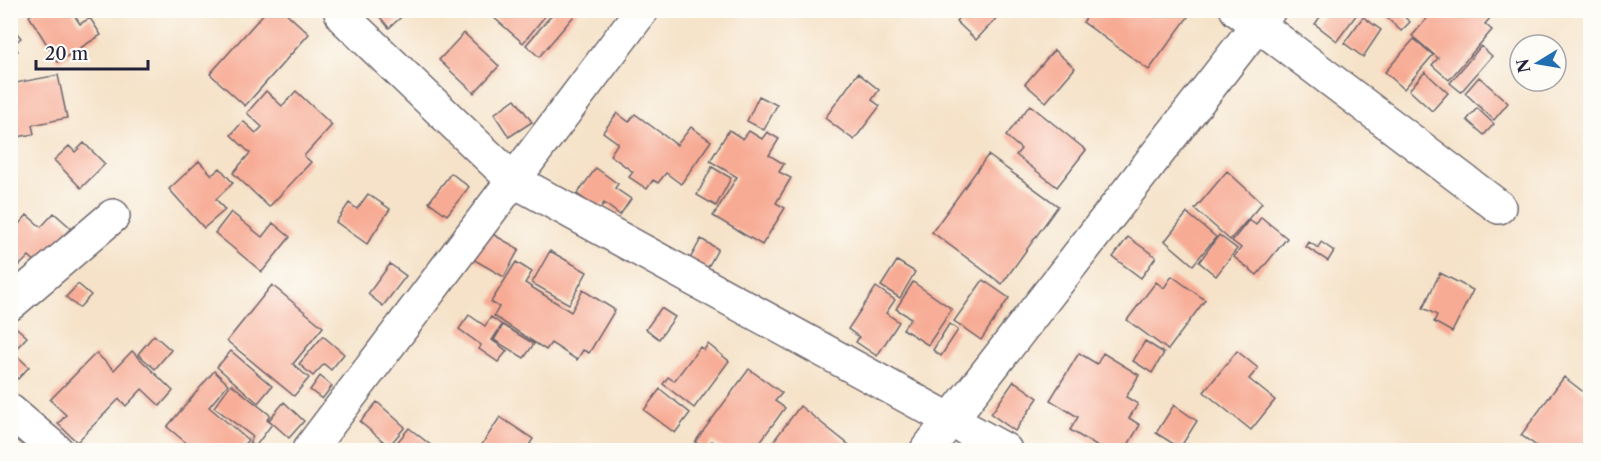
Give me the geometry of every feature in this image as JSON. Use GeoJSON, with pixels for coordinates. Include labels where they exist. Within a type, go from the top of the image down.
{"type":"FeatureCollection","features":[{"type":"Feature","properties":{"kind":"street"},"geometry":{"type":"LineString","coordinates":[[340,10],[344,18],[513,180],[1005,450]]}},
{"type":"Feature","properties":{"kind":"street"},"geometry":{"type":"LineString","coordinates":[[309,450],[642,10]]}},
{"type":"Feature","properties":{"kind":"street"},"geometry":{"type":"LineString","coordinates":[[927,450],[1254,15],[1499,207]]}},
{"type":"Feature","properties":{"kind":"street"},"geometry":{"type":"LineString","coordinates":[[10,304],[112,216]]}},
{"type":"Feature","properties":{"kind":"street"},"geometry":{"type":"LineString","coordinates":[[10,411],[56,450]]}},
{"type":"Feature","properties":{"kind":"building"},"geometry":{"type":"Polygon","coordinates":[[[35,10],[71,10],[80,24],[90,18],[101,35],[58,62],[29,16],[35,10]]]}},
{"type":"Feature","properties":{"kind":"building"},"geometry":{"type":"Polygon","coordinates":[[[267,10],[283,10],[309,34],[245,106],[210,74],[267,10]]]}},
{"type":"Feature","properties":{"kind":"building"},"geometry":{"type":"Polygon","coordinates":[[[374,10],[409,10],[389,28],[374,10]]]}},
{"type":"Feature","properties":{"kind":"building"},"geometry":{"type":"Polygon","coordinates":[[[485,10],[550,10],[523,43],[485,10]]]}},
{"type":"Feature","properties":{"kind":"building"},"geometry":{"type":"Polygon","coordinates":[[[556,10],[579,10],[539,57],[526,45],[556,10]]]}},
{"type":"Feature","properties":{"kind":"building"},"geometry":{"type":"Polygon","coordinates":[[[966,10],[1001,10],[1002,12],[976,40],[956,21],[966,10]]]}},
{"type":"Feature","properties":{"kind":"building"},"geometry":{"type":"Polygon","coordinates":[[[1092,10],[1179,10],[1188,17],[1149,70],[1083,22],[1092,10]]]}},
{"type":"Feature","properties":{"kind":"building"},"geometry":{"type":"Polygon","coordinates":[[[1325,10],[1360,10],[1337,41],[1315,24],[1325,10]]]}},
{"type":"Feature","properties":{"kind":"building"},"geometry":{"type":"Polygon","coordinates":[[[1393,10],[1397,10],[1410,22],[1401,31],[1387,18],[1393,10]]]}},
{"type":"Feature","properties":{"kind":"building"},"geometry":{"type":"Polygon","coordinates":[[[1434,10],[1497,10],[1485,24],[1492,30],[1449,80],[1432,65],[1438,58],[1412,36],[1434,10]]]}},
{"type":"Feature","properties":{"kind":"building"},"geometry":{"type":"Polygon","coordinates":[[[1363,17],[1381,30],[1363,57],[1344,43],[1363,17]]]}},
{"type":"Feature","properties":{"kind":"building"},"geometry":{"type":"Polygon","coordinates":[[[10,25],[21,38],[13,45],[18,51],[10,58],[10,25]]]}},
{"type":"Feature","properties":{"kind":"building"},"geometry":{"type":"Polygon","coordinates":[[[464,33],[499,66],[474,93],[439,60],[464,33]]]}},
{"type":"Feature","properties":{"kind":"building"},"geometry":{"type":"Polygon","coordinates":[[[1414,39],[1433,55],[1404,89],[1385,72],[1414,39]]]}},
{"type":"Feature","properties":{"kind":"building"},"geometry":{"type":"Polygon","coordinates":[[[1481,46],[1492,56],[1461,92],[1450,83],[1481,46]]]}},
{"type":"Feature","properties":{"kind":"building"},"geometry":{"type":"Polygon","coordinates":[[[1054,50],[1075,68],[1046,102],[1025,84],[1054,50]]]}},
{"type":"Feature","properties":{"kind":"building"},"geometry":{"type":"Polygon","coordinates":[[[1425,72],[1448,93],[1432,111],[1409,90],[1425,72]]]}},
{"type":"Feature","properties":{"kind":"building"},"geometry":{"type":"Polygon","coordinates":[[[858,73],[879,90],[872,100],[880,106],[854,140],[825,118],[858,73]]]}},
{"type":"Feature","properties":{"kind":"building"},"geometry":{"type":"Polygon","coordinates":[[[58,75],[67,118],[32,125],[34,134],[17,137],[16,128],[10,129],[10,84],[58,75]]]}},
{"type":"Feature","properties":{"kind":"building"},"geometry":{"type":"Polygon","coordinates":[[[1479,77],[1508,103],[1494,120],[1465,93],[1479,77]]]}},
{"type":"Feature","properties":{"kind":"building"},"geometry":{"type":"Polygon","coordinates":[[[266,91],[282,106],[296,91],[332,125],[304,156],[311,162],[269,207],[233,173],[250,153],[231,135],[243,121],[256,133],[262,127],[247,113],[266,91]]]}},
{"type":"Feature","properties":{"kind":"building"},"geometry":{"type":"Polygon","coordinates":[[[759,96],[777,105],[764,130],[747,121],[759,96]]]}},
{"type":"Feature","properties":{"kind":"building"},"geometry":{"type":"Polygon","coordinates":[[[515,99],[532,122],[509,137],[494,114],[515,99]]]}},
{"type":"Feature","properties":{"kind":"building"},"geometry":{"type":"Polygon","coordinates":[[[1030,105],[1086,150],[1057,187],[1016,155],[1021,149],[1006,136],[1030,105]]]}},
{"type":"Feature","properties":{"kind":"building"},"geometry":{"type":"Polygon","coordinates":[[[1477,108],[1494,124],[1484,135],[1467,120],[1477,108]]]}},
{"type":"Feature","properties":{"kind":"building"},"geometry":{"type":"Polygon","coordinates":[[[617,113],[629,122],[635,114],[677,145],[691,127],[711,141],[681,184],[666,173],[658,183],[653,180],[647,189],[629,177],[633,172],[610,155],[618,143],[603,132],[617,113]]]}},
{"type":"Feature","properties":{"kind":"building"},"geometry":{"type":"Polygon","coordinates":[[[729,130],[743,139],[749,131],[762,139],[767,132],[779,139],[769,155],[784,164],[779,172],[791,178],[776,203],[785,208],[762,245],[713,216],[737,177],[710,161],[729,130]]]}},
{"type":"Feature","properties":{"kind":"building"},"geometry":{"type":"Polygon","coordinates":[[[84,143],[105,164],[81,188],[54,160],[69,146],[75,152],[84,143]]]}},
{"type":"Feature","properties":{"kind":"building"},"geometry":{"type":"Polygon","coordinates":[[[988,155],[1058,206],[1002,284],[932,232],[988,155]]]}},
{"type":"Feature","properties":{"kind":"building"},"geometry":{"type":"Polygon","coordinates":[[[199,161],[212,175],[220,168],[233,183],[216,199],[225,210],[204,228],[169,189],[199,161]]]}},
{"type":"Feature","properties":{"kind":"building"},"geometry":{"type":"Polygon","coordinates":[[[712,167],[731,178],[716,206],[697,195],[712,167]]]}},
{"type":"Feature","properties":{"kind":"building"},"geometry":{"type":"Polygon","coordinates":[[[596,168],[618,184],[615,188],[631,199],[620,215],[604,203],[599,210],[577,194],[596,168]]]}},
{"type":"Feature","properties":{"kind":"building"},"geometry":{"type":"Polygon","coordinates":[[[1227,171],[1262,203],[1230,240],[1195,209],[1227,171]]]}},
{"type":"Feature","properties":{"kind":"building"},"geometry":{"type":"Polygon","coordinates":[[[451,173],[469,187],[447,215],[429,202],[451,173]]]}},
{"type":"Feature","properties":{"kind":"building"},"geometry":{"type":"Polygon","coordinates":[[[368,194],[390,209],[367,244],[336,222],[349,203],[357,209],[368,194]]]}},
{"type":"Feature","properties":{"kind":"building"},"geometry":{"type":"Polygon","coordinates":[[[231,212],[262,237],[273,223],[290,237],[262,272],[215,233],[231,212]]]}},
{"type":"Feature","properties":{"kind":"building"},"geometry":{"type":"Polygon","coordinates":[[[54,213],[71,228],[37,263],[29,256],[10,275],[10,217],[19,224],[27,215],[41,227],[54,213]]]}},
{"type":"Feature","properties":{"kind":"building"},"geometry":{"type":"Polygon","coordinates":[[[1187,213],[1216,237],[1193,265],[1165,241],[1187,213]]]}},
{"type":"Feature","properties":{"kind":"building"},"geometry":{"type":"Polygon","coordinates":[[[1261,217],[1287,238],[1257,275],[1234,257],[1241,248],[1232,241],[1249,220],[1256,225],[1261,217]]]}},
{"type":"Feature","properties":{"kind":"building"},"geometry":{"type":"Polygon","coordinates":[[[487,231],[519,249],[504,277],[471,258],[487,231]]]}},
{"type":"Feature","properties":{"kind":"building"},"geometry":{"type":"Polygon","coordinates":[[[1219,235],[1237,249],[1216,276],[1199,262],[1219,235]]]}},
{"type":"Feature","properties":{"kind":"building"},"geometry":{"type":"Polygon","coordinates":[[[1128,237],[1156,257],[1141,278],[1113,257],[1128,237]]]}},
{"type":"Feature","properties":{"kind":"building"},"geometry":{"type":"Polygon","coordinates":[[[701,239],[718,249],[703,276],[686,266],[701,239]]]}},
{"type":"Feature","properties":{"kind":"building"},"geometry":{"type":"Polygon","coordinates":[[[1309,242],[1318,248],[1321,242],[1334,251],[1328,261],[1306,247],[1309,242]]]}},
{"type":"Feature","properties":{"kind":"building"},"geometry":{"type":"Polygon","coordinates":[[[550,251],[587,272],[569,304],[532,283],[550,251]]]}},
{"type":"Feature","properties":{"kind":"building"},"geometry":{"type":"Polygon","coordinates":[[[897,261],[915,272],[900,298],[881,286],[897,261]]]}},
{"type":"Feature","properties":{"kind":"building"},"geometry":{"type":"Polygon","coordinates":[[[516,262],[532,272],[525,283],[571,312],[583,290],[615,310],[589,353],[583,350],[577,360],[551,343],[546,350],[494,316],[499,307],[491,302],[516,262]]]}},
{"type":"Feature","properties":{"kind":"building"},"geometry":{"type":"Polygon","coordinates":[[[390,264],[406,276],[383,306],[368,294],[390,264]]]}},
{"type":"Feature","properties":{"kind":"building"},"geometry":{"type":"Polygon","coordinates":[[[1440,273],[1473,290],[1452,332],[1434,322],[1437,315],[1423,308],[1440,273]]]}},
{"type":"Feature","properties":{"kind":"building"},"geometry":{"type":"Polygon","coordinates":[[[1172,276],[1205,300],[1168,350],[1127,320],[1156,282],[1164,288],[1172,276]]]}},
{"type":"Feature","properties":{"kind":"building"},"geometry":{"type":"Polygon","coordinates":[[[983,280],[1009,298],[981,340],[954,321],[983,280]]]}},
{"type":"Feature","properties":{"kind":"building"},"geometry":{"type":"Polygon","coordinates":[[[913,282],[952,309],[928,345],[903,329],[911,318],[896,309],[913,282]]]}},
{"type":"Feature","properties":{"kind":"building"},"geometry":{"type":"Polygon","coordinates":[[[78,284],[91,295],[79,308],[66,297],[78,284]]]}},
{"type":"Feature","properties":{"kind":"building"},"geometry":{"type":"Polygon","coordinates":[[[272,285],[323,327],[293,364],[309,378],[294,396],[227,341],[272,285]]]}},
{"type":"Feature","properties":{"kind":"building"},"geometry":{"type":"Polygon","coordinates":[[[876,287],[895,300],[886,313],[899,322],[877,356],[856,342],[859,337],[848,329],[876,287]]]}},
{"type":"Feature","properties":{"kind":"building"},"geometry":{"type":"Polygon","coordinates":[[[661,308],[675,317],[659,339],[646,329],[661,308]]]}},
{"type":"Feature","properties":{"kind":"building"},"geometry":{"type":"Polygon","coordinates":[[[469,315],[485,326],[491,317],[502,325],[492,340],[507,351],[498,362],[479,349],[481,345],[459,329],[469,315]]]}},
{"type":"Feature","properties":{"kind":"building"},"geometry":{"type":"Polygon","coordinates":[[[10,322],[27,337],[13,352],[29,367],[18,379],[10,372],[10,322]]]}},
{"type":"Feature","properties":{"kind":"building"},"geometry":{"type":"Polygon","coordinates":[[[949,324],[958,330],[941,356],[933,350],[949,324]]]}},
{"type":"Feature","properties":{"kind":"building"},"geometry":{"type":"Polygon","coordinates":[[[503,325],[534,344],[524,358],[494,340],[503,325]]]}},
{"type":"Feature","properties":{"kind":"building"},"geometry":{"type":"Polygon","coordinates":[[[154,335],[171,350],[155,369],[138,354],[154,335]]]}},
{"type":"Feature","properties":{"kind":"building"},"geometry":{"type":"Polygon","coordinates":[[[323,336],[344,354],[331,370],[324,364],[313,376],[299,364],[323,336]]]}},
{"type":"Feature","properties":{"kind":"building"},"geometry":{"type":"Polygon","coordinates":[[[1145,341],[1164,353],[1152,373],[1133,361],[1145,341]]]}},
{"type":"Feature","properties":{"kind":"building"},"geometry":{"type":"Polygon","coordinates":[[[708,344],[729,361],[694,408],[663,384],[668,377],[674,381],[700,347],[704,350],[708,344]]]}},
{"type":"Feature","properties":{"kind":"building"},"geometry":{"type":"Polygon","coordinates":[[[132,351],[173,391],[160,406],[142,389],[126,406],[119,399],[77,442],[58,424],[66,415],[50,400],[96,353],[114,370],[132,351]]]}},
{"type":"Feature","properties":{"kind":"building"},"geometry":{"type":"Polygon","coordinates":[[[231,351],[272,386],[258,403],[217,367],[231,351]]]}},
{"type":"Feature","properties":{"kind":"building"},"geometry":{"type":"Polygon","coordinates":[[[1237,351],[1258,368],[1249,379],[1275,400],[1251,430],[1204,392],[1237,351]]]}},
{"type":"Feature","properties":{"kind":"building"},"geometry":{"type":"Polygon","coordinates":[[[1079,353],[1097,364],[1103,353],[1139,375],[1126,397],[1138,404],[1129,418],[1140,425],[1125,450],[1103,450],[1070,430],[1078,417],[1050,400],[1079,353]]]}},
{"type":"Feature","properties":{"kind":"building"},"geometry":{"type":"Polygon","coordinates":[[[749,369],[782,393],[775,401],[785,408],[754,450],[725,450],[712,441],[706,449],[695,442],[749,369]]]}},
{"type":"Feature","properties":{"kind":"building"},"geometry":{"type":"Polygon","coordinates":[[[214,371],[228,384],[209,407],[248,440],[239,450],[195,450],[167,427],[214,371]]]}},
{"type":"Feature","properties":{"kind":"building"},"geometry":{"type":"Polygon","coordinates":[[[320,376],[332,386],[322,399],[310,390],[320,376]]]}},
{"type":"Feature","properties":{"kind":"building"},"geometry":{"type":"Polygon","coordinates":[[[1564,377],[1590,397],[1590,433],[1578,450],[1536,450],[1538,447],[1521,435],[1564,377]]]}},
{"type":"Feature","properties":{"kind":"building"},"geometry":{"type":"Polygon","coordinates":[[[1014,381],[1038,398],[1015,431],[991,414],[1014,381]]]}},
{"type":"Feature","properties":{"kind":"building"},"geometry":{"type":"Polygon","coordinates":[[[231,384],[270,415],[267,420],[272,424],[255,447],[249,443],[253,437],[214,407],[231,384]]]}},
{"type":"Feature","properties":{"kind":"building"},"geometry":{"type":"Polygon","coordinates":[[[660,389],[690,413],[675,433],[644,410],[660,389]]]}},
{"type":"Feature","properties":{"kind":"building"},"geometry":{"type":"Polygon","coordinates":[[[284,402],[304,421],[289,438],[269,420],[284,402]]]}},
{"type":"Feature","properties":{"kind":"building"},"geometry":{"type":"Polygon","coordinates":[[[377,402],[405,427],[389,446],[360,422],[377,402]]]}},
{"type":"Feature","properties":{"kind":"building"},"geometry":{"type":"Polygon","coordinates":[[[1174,405],[1197,421],[1180,448],[1156,433],[1174,405]]]}},
{"type":"Feature","properties":{"kind":"building"},"geometry":{"type":"Polygon","coordinates":[[[800,406],[853,448],[850,450],[774,450],[769,447],[800,406]]]}},
{"type":"Feature","properties":{"kind":"building"},"geometry":{"type":"Polygon","coordinates":[[[500,417],[533,439],[526,450],[487,450],[481,446],[500,417]]]}},
{"type":"Feature","properties":{"kind":"building"},"geometry":{"type":"Polygon","coordinates":[[[409,428],[437,450],[391,450],[409,428]]]}}]}
